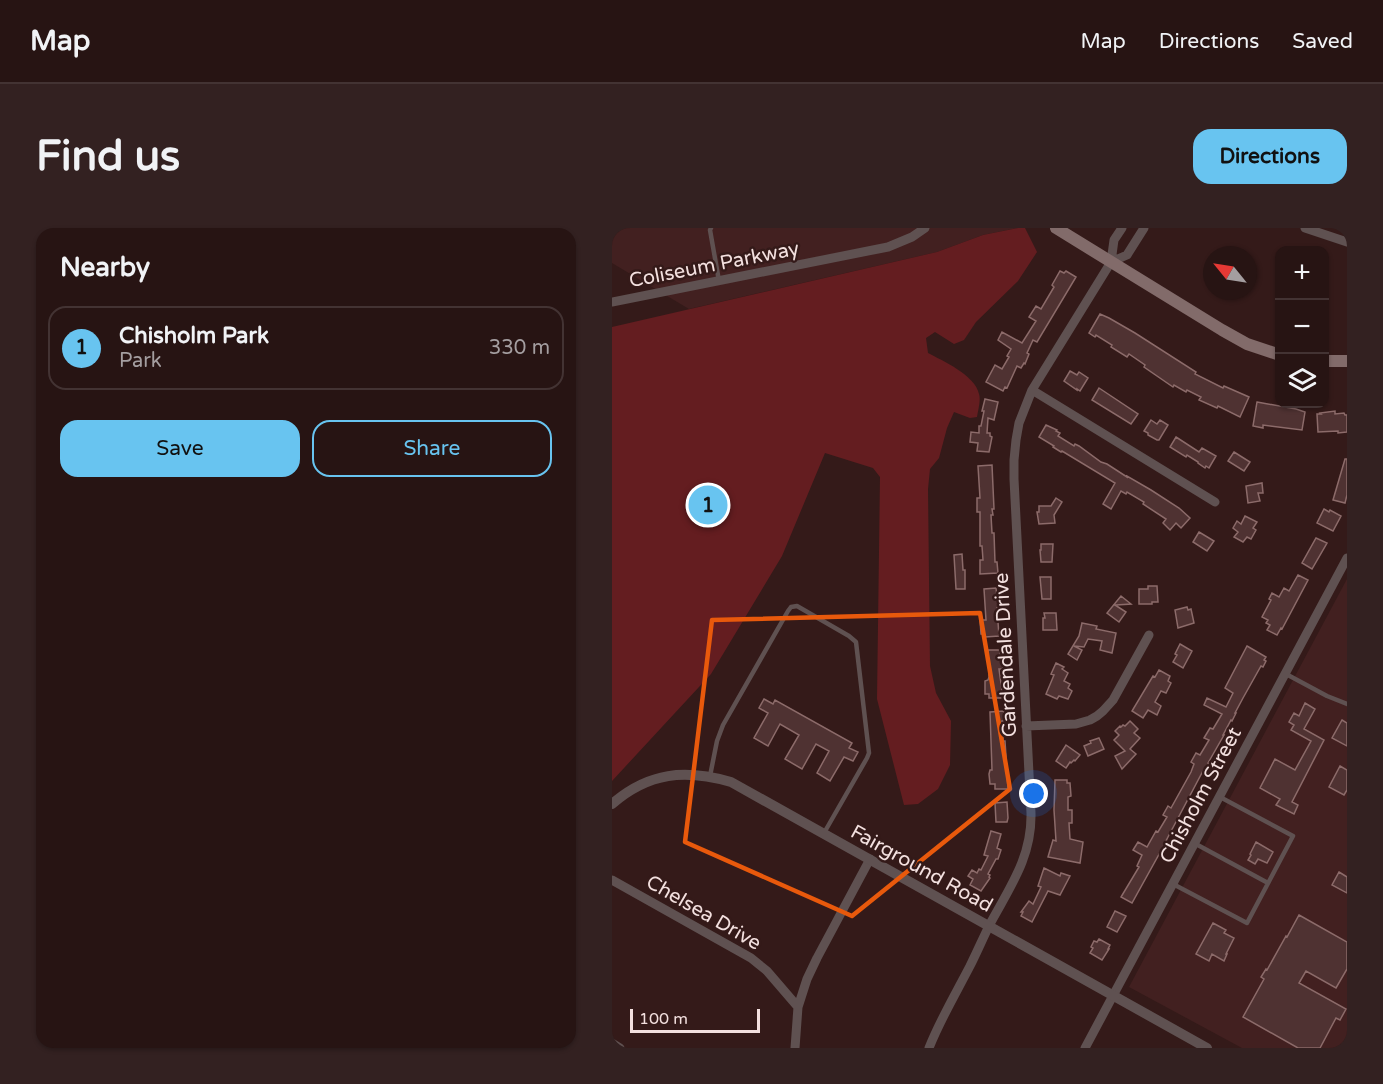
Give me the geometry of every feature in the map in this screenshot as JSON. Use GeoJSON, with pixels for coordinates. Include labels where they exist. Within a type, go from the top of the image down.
{"type":"FeatureCollection","features":[{"type":"Feature","properties":{"kind":"main road"},"geometry":{"type":"LineString","coordinates":[[1056,228],[1234,338],[1277,354]]}},
{"type":"Feature","properties":{"kind":"main road"},"geometry":{"type":"LineString","coordinates":[[1329,361],[1347,361]]}},
{"type":"Feature","properties":{"kind":"street","name":"Coliseum Parkway"},"geometry":{"type":"LineString","coordinates":[[612,302],[888,248],[925,228]]}},
{"type":"Feature","properties":{"kind":"street"},"geometry":{"type":"LineString","coordinates":[[1112,262],[1114,240],[1122,228]]}},
{"type":"Feature","properties":{"kind":"street"},"geometry":{"type":"LineString","coordinates":[[1112,262],[1127,255],[1144,228]]}},
{"type":"Feature","properties":{"kind":"street"},"geometry":{"type":"LineString","coordinates":[[1305,228],[1347,242]]}},
{"type":"Feature","properties":{"kind":"street","name":"Gardendale Drive"},"geometry":{"type":"LineString","coordinates":[[928,1048],[1018,872],[1029,843],[1031,813],[1014,460],[1019,423],[1032,390],[1112,262]]}},
{"type":"Feature","properties":{"kind":"street"},"geometry":{"type":"LineString","coordinates":[[1032,390],[1215,502]]}},
{"type":"Feature","properties":{"kind":"street","name":"Chisholm Street"},"geometry":{"type":"LineString","coordinates":[[1085,1048],[1347,558]]}},
{"type":"Feature","properties":{"kind":"street"},"geometry":{"type":"LineString","coordinates":[[1026,726],[1076,724],[1090,720],[1103,711],[1113,700],[1149,634]]}},
{"type":"Feature","properties":{"kind":"street","name":"Fairground Road"},"geometry":{"type":"LineString","coordinates":[[612,804],[640,784],[668,775],[710,776],[730,782],[1207,1048]]}},
{"type":"Feature","properties":{"kind":"street"},"geometry":{"type":"LineString","coordinates":[[795,1048],[798,1007],[807,980],[870,859]]}},
{"type":"Feature","properties":{"kind":"street","name":"Chelsea Drive"},"geometry":{"type":"LineString","coordinates":[[612,880],[751,958],[767,972],[798,1007]]}},
{"type":"Feature","properties":{"kind":"street"},"geometry":{"type":"LineString","coordinates":[[612,1043],[620,1048]]}},
{"type":"Feature","properties":{"kind":"lane"},"geometry":{"type":"LineString","coordinates":[[710,229],[719,281]]}},
{"type":"Feature","properties":{"kind":"lane"},"geometry":{"type":"LineString","coordinates":[[710,776],[717,741],[723,725],[788,611],[791,607],[797,606],[856,642],[869,753],[824,833]]}},
{"type":"Feature","properties":{"kind":"lane"},"geometry":{"type":"LineString","coordinates":[[1286,674],[1347,704]]}},
{"type":"Feature","properties":{"kind":"lane"},"geometry":{"type":"LineString","coordinates":[[1173,884],[1247,923],[1293,836],[1220,797]]}},
{"type":"Feature","properties":{"kind":"lane"},"geometry":{"type":"LineString","coordinates":[[1194,843],[1268,883]]}},
{"type":"Feature","properties":{"kind":"lane"},"geometry":{"type":"LineString","coordinates":[[1340,1048],[1347,1041]]}},
{"type":"Feature","properties":{"kind":"highlighted area"},"geometry":{"type":"Polygon","coordinates":[[[980,613],[1010,789],[852,916],[685,842],[712,620],[980,613]]]}},
{"type":"Feature","properties":{"kind":"shaded area"},"geometry":{"type":"Polygon","coordinates":[[[612,228],[1018,228],[983,235],[937,252],[689,309],[612,263],[612,228]]]}},
{"type":"Feature","properties":{"kind":"shaded area"},"geometry":{"type":"Polygon","coordinates":[[[1025,228],[1037,252],[1018,281],[976,322],[964,340],[954,344],[935,332],[926,338],[928,353],[965,375],[976,387],[980,399],[977,417],[970,418],[954,412],[939,458],[930,469],[928,489],[930,666],[936,693],[951,721],[950,765],[938,789],[918,804],[904,805],[877,699],[880,477],[873,468],[825,453],[782,556],[711,674],[612,781],[612,327],[937,252],[983,235],[1025,228]]]}},
{"type":"Feature","properties":{"kind":"shaded area"},"geometry":{"type":"Polygon","coordinates":[[[1347,579],[1347,1048],[1242,1048],[1129,987],[1347,579]]]}},
{"type":"Feature","properties":{"kind":"building"},"geometry":{"type":"Polygon","coordinates":[[[1060,271],[1064,273],[1066,271],[1076,277],[1037,342],[1033,340],[1025,364],[1021,368],[1017,366],[1007,388],[1005,387],[1003,391],[986,382],[995,365],[1002,369],[1009,357],[1007,356],[1011,349],[998,340],[1002,332],[1022,343],[1036,321],[1029,317],[1036,306],[1041,309],[1060,271]]]}},
{"type":"Feature","properties":{"kind":"building"},"geometry":{"type":"Polygon","coordinates":[[[1100,314],[1135,333],[1196,372],[1195,374],[1223,388],[1224,386],[1249,397],[1240,417],[1199,400],[1201,397],[1187,390],[1186,392],[1174,385],[1173,387],[1129,354],[1127,357],[1111,347],[1112,345],[1089,333],[1100,314]]]}},
{"type":"Feature","properties":{"kind":"building"},"geometry":{"type":"Polygon","coordinates":[[[1070,371],[1077,375],[1079,372],[1088,378],[1080,391],[1064,381],[1070,371]]]}},
{"type":"Feature","properties":{"kind":"building"},"geometry":{"type":"Polygon","coordinates":[[[1099,388],[1138,414],[1131,424],[1092,400],[1099,388]]]}},
{"type":"Feature","properties":{"kind":"building"},"geometry":{"type":"Polygon","coordinates":[[[985,399],[998,402],[994,420],[988,418],[987,433],[990,433],[992,437],[989,452],[977,451],[978,443],[970,442],[971,432],[979,433],[985,399]]]}},
{"type":"Feature","properties":{"kind":"building"},"geometry":{"type":"Polygon","coordinates":[[[1257,402],[1275,405],[1275,408],[1290,408],[1305,412],[1302,430],[1263,425],[1263,428],[1253,426],[1257,402]]]}},
{"type":"Feature","properties":{"kind":"building"},"geometry":{"type":"Polygon","coordinates":[[[1335,411],[1335,414],[1347,415],[1347,432],[1318,432],[1317,414],[1335,411]]]}},
{"type":"Feature","properties":{"kind":"building"},"geometry":{"type":"Polygon","coordinates":[[[1151,420],[1157,424],[1160,420],[1168,425],[1159,440],[1144,431],[1151,420]]]}},
{"type":"Feature","properties":{"kind":"building"},"geometry":{"type":"Polygon","coordinates":[[[1046,425],[1057,430],[1060,433],[1058,436],[1074,446],[1075,444],[1079,446],[1101,462],[1151,490],[1190,518],[1181,528],[1176,523],[1170,530],[1163,523],[1166,519],[1143,504],[1144,502],[1121,491],[1111,509],[1103,504],[1115,483],[1039,437],[1046,425]]]}},
{"type":"Feature","properties":{"kind":"building"},"geometry":{"type":"Polygon","coordinates":[[[1176,437],[1199,452],[1202,448],[1216,456],[1209,468],[1206,466],[1205,468],[1187,455],[1186,457],[1170,447],[1176,437]]]}},
{"type":"Feature","properties":{"kind":"building"},"geometry":{"type":"Polygon","coordinates":[[[1234,452],[1250,462],[1244,471],[1228,461],[1234,452]]]}},
{"type":"Feature","properties":{"kind":"building"},"geometry":{"type":"Polygon","coordinates":[[[1345,459],[1347,459],[1347,495],[1345,503],[1333,500],[1345,459]]]}},
{"type":"Feature","properties":{"kind":"building"},"geometry":{"type":"Polygon","coordinates":[[[992,465],[994,509],[991,515],[992,533],[994,533],[995,562],[997,562],[998,573],[980,574],[980,560],[983,560],[982,546],[980,546],[980,512],[977,512],[977,498],[980,498],[978,466],[992,465]]]}},
{"type":"Feature","properties":{"kind":"building"},"geometry":{"type":"Polygon","coordinates":[[[1262,483],[1263,493],[1258,493],[1260,501],[1248,503],[1246,486],[1262,483]]]}},
{"type":"Feature","properties":{"kind":"building"},"geometry":{"type":"Polygon","coordinates":[[[1056,498],[1062,502],[1054,515],[1055,523],[1039,524],[1037,512],[1039,512],[1039,506],[1051,506],[1056,498]]]}},
{"type":"Feature","properties":{"kind":"building"},"geometry":{"type":"Polygon","coordinates":[[[1324,509],[1341,516],[1333,531],[1317,523],[1324,509]]]}},
{"type":"Feature","properties":{"kind":"building"},"geometry":{"type":"Polygon","coordinates":[[[1245,516],[1257,522],[1251,539],[1247,537],[1243,542],[1234,537],[1238,532],[1233,528],[1237,521],[1241,524],[1245,516]]]}},
{"type":"Feature","properties":{"kind":"building"},"geometry":{"type":"Polygon","coordinates":[[[1199,532],[1214,541],[1207,551],[1193,542],[1199,532]]]}},
{"type":"Feature","properties":{"kind":"building"},"geometry":{"type":"Polygon","coordinates":[[[1316,538],[1327,543],[1312,569],[1302,563],[1316,538]]]}},
{"type":"Feature","properties":{"kind":"building"},"geometry":{"type":"Polygon","coordinates":[[[1041,544],[1053,544],[1052,562],[1041,562],[1041,544]]]}},
{"type":"Feature","properties":{"kind":"building"},"geometry":{"type":"Polygon","coordinates":[[[962,554],[965,589],[956,589],[954,555],[962,554]]]}},
{"type":"Feature","properties":{"kind":"building"},"geometry":{"type":"Polygon","coordinates":[[[1298,575],[1308,580],[1277,635],[1267,630],[1270,625],[1266,623],[1268,620],[1262,617],[1272,593],[1279,597],[1284,588],[1289,591],[1298,575]]]}},
{"type":"Feature","properties":{"kind":"building"},"geometry":{"type":"Polygon","coordinates":[[[1040,577],[1051,577],[1051,599],[1042,599],[1040,577]]]}},
{"type":"Feature","properties":{"kind":"building"},"geometry":{"type":"Polygon","coordinates":[[[1148,586],[1157,586],[1158,602],[1139,604],[1139,589],[1148,589],[1148,586]]]}},
{"type":"Feature","properties":{"kind":"building"},"geometry":{"type":"Polygon","coordinates":[[[996,588],[997,596],[999,595],[999,608],[997,608],[999,636],[985,637],[981,634],[980,620],[986,620],[984,589],[996,588]]]}},
{"type":"Feature","properties":{"kind":"building"},"geometry":{"type":"Polygon","coordinates":[[[1121,596],[1131,604],[1115,605],[1126,612],[1119,622],[1107,613],[1121,596]]]}},
{"type":"Feature","properties":{"kind":"building"},"geometry":{"type":"Polygon","coordinates":[[[1187,607],[1188,610],[1191,609],[1194,623],[1178,628],[1175,610],[1187,607]]]}},
{"type":"Feature","properties":{"kind":"building"},"geometry":{"type":"Polygon","coordinates":[[[1044,613],[1056,613],[1057,630],[1043,630],[1044,613]]]}},
{"type":"Feature","properties":{"kind":"building"},"geometry":{"type":"Polygon","coordinates":[[[1082,623],[1097,626],[1096,629],[1116,633],[1112,653],[1100,650],[1102,641],[1088,639],[1084,647],[1074,646],[1082,650],[1077,660],[1068,654],[1079,636],[1082,623]]]}},
{"type":"Feature","properties":{"kind":"building"},"geometry":{"type":"Polygon","coordinates":[[[1180,644],[1192,651],[1183,668],[1173,662],[1180,644]]]}},
{"type":"Feature","properties":{"kind":"building"},"geometry":{"type":"Polygon","coordinates":[[[1247,646],[1266,657],[1264,660],[1266,661],[1243,698],[1206,770],[1204,769],[1166,841],[1168,842],[1164,850],[1162,849],[1132,903],[1121,897],[1139,867],[1137,866],[1142,855],[1133,850],[1138,842],[1147,847],[1167,817],[1163,815],[1168,806],[1171,808],[1191,772],[1194,764],[1191,762],[1196,753],[1200,755],[1209,740],[1204,738],[1222,714],[1204,705],[1207,698],[1226,707],[1233,693],[1225,688],[1247,646]]]}},
{"type":"Feature","properties":{"kind":"building"},"geometry":{"type":"Polygon","coordinates":[[[988,650],[1000,650],[1000,657],[1002,656],[1003,669],[999,669],[1003,698],[989,698],[989,694],[985,694],[985,681],[989,677],[988,650]]]}},
{"type":"Feature","properties":{"kind":"building"},"geometry":{"type":"Polygon","coordinates":[[[1056,663],[1064,667],[1062,669],[1068,673],[1064,681],[1070,684],[1068,688],[1072,691],[1068,699],[1059,696],[1057,699],[1046,694],[1056,663]]]}},
{"type":"Feature","properties":{"kind":"building"},"geometry":{"type":"Polygon","coordinates":[[[1159,670],[1170,676],[1168,681],[1171,683],[1166,693],[1161,691],[1155,702],[1161,706],[1157,715],[1148,710],[1143,718],[1132,711],[1159,670]]]}},
{"type":"Feature","properties":{"kind":"building"},"geometry":{"type":"Polygon","coordinates":[[[764,699],[773,704],[775,700],[852,743],[849,748],[858,752],[853,761],[844,757],[830,781],[817,773],[829,751],[816,744],[802,769],[785,759],[799,735],[780,724],[768,746],[754,738],[768,713],[759,708],[764,699]]]}},
{"type":"Feature","properties":{"kind":"building"},"geometry":{"type":"Polygon","coordinates":[[[1305,703],[1315,709],[1304,729],[1324,740],[1292,802],[1298,805],[1294,814],[1276,805],[1280,799],[1260,788],[1275,759],[1295,770],[1311,741],[1291,730],[1294,725],[1289,722],[1294,713],[1299,716],[1305,703]]]}},
{"type":"Feature","properties":{"kind":"building"},"geometry":{"type":"Polygon","coordinates":[[[1004,711],[1003,741],[1005,741],[1008,789],[995,789],[995,784],[990,784],[989,774],[992,770],[990,712],[1004,711]]]}},
{"type":"Feature","properties":{"kind":"building"},"geometry":{"type":"Polygon","coordinates":[[[1342,720],[1347,723],[1347,746],[1332,738],[1342,720]]]}},
{"type":"Feature","properties":{"kind":"building"},"geometry":{"type":"Polygon","coordinates":[[[1130,721],[1138,729],[1134,733],[1140,738],[1130,749],[1136,754],[1122,769],[1115,756],[1125,751],[1114,740],[1119,735],[1115,731],[1130,721]]]}},
{"type":"Feature","properties":{"kind":"building"},"geometry":{"type":"Polygon","coordinates":[[[1099,738],[1104,749],[1088,756],[1084,746],[1099,738]]]}},
{"type":"Feature","properties":{"kind":"building"},"geometry":{"type":"Polygon","coordinates":[[[1066,745],[1080,755],[1066,768],[1056,761],[1066,745]]]}},
{"type":"Feature","properties":{"kind":"building"},"geometry":{"type":"Polygon","coordinates":[[[1340,766],[1347,770],[1347,790],[1344,795],[1329,787],[1340,766]]]}},
{"type":"Feature","properties":{"kind":"building"},"geometry":{"type":"Polygon","coordinates":[[[1055,780],[1067,780],[1067,783],[1070,783],[1071,796],[1068,797],[1068,810],[1072,810],[1072,823],[1069,823],[1070,839],[1083,842],[1080,863],[1048,857],[1053,840],[1056,841],[1055,780]]]}},
{"type":"Feature","properties":{"kind":"building"},"geometry":{"type":"Polygon","coordinates":[[[1007,802],[1007,822],[996,822],[995,803],[1007,802]]]}},
{"type":"Feature","properties":{"kind":"building"},"geometry":{"type":"Polygon","coordinates":[[[991,831],[1001,834],[997,848],[1001,850],[988,874],[990,878],[981,891],[970,885],[973,879],[968,876],[972,870],[977,873],[979,869],[981,870],[988,856],[984,855],[991,831]]]}},
{"type":"Feature","properties":{"kind":"building"},"geometry":{"type":"Polygon","coordinates":[[[1256,842],[1273,852],[1267,863],[1258,859],[1255,864],[1248,860],[1256,842]]]}},
{"type":"Feature","properties":{"kind":"building"},"geometry":{"type":"Polygon","coordinates":[[[1044,868],[1060,876],[1061,873],[1070,876],[1060,895],[1048,891],[1032,922],[1021,916],[1023,912],[1021,912],[1029,901],[1033,904],[1041,887],[1038,886],[1044,868]]]}},
{"type":"Feature","properties":{"kind":"building"},"geometry":{"type":"Polygon","coordinates":[[[1339,872],[1347,877],[1347,893],[1332,885],[1339,872]]]}},
{"type":"Feature","properties":{"kind":"building"},"geometry":{"type":"Polygon","coordinates":[[[1115,911],[1126,916],[1117,932],[1107,927],[1115,911]]]}},
{"type":"Feature","properties":{"kind":"building"},"geometry":{"type":"Polygon","coordinates":[[[1299,915],[1347,942],[1347,969],[1336,988],[1306,971],[1299,983],[1346,1009],[1340,1020],[1336,1018],[1320,1048],[1298,1048],[1243,1017],[1264,979],[1261,977],[1299,915]]]}},
{"type":"Feature","properties":{"kind":"building"},"geometry":{"type":"Polygon","coordinates":[[[1213,923],[1226,930],[1224,933],[1234,938],[1224,961],[1212,954],[1209,961],[1196,954],[1213,923]]]}},
{"type":"Feature","properties":{"kind":"building"},"geometry":{"type":"Polygon","coordinates":[[[1099,939],[1110,945],[1102,960],[1090,953],[1094,941],[1097,942],[1099,939]]]}},
{"type":"Feature","properties":{"kind":"place","name":"Chisholm Park"},"geometry":{"type":"Point","coordinates":[708,505]}}]}
